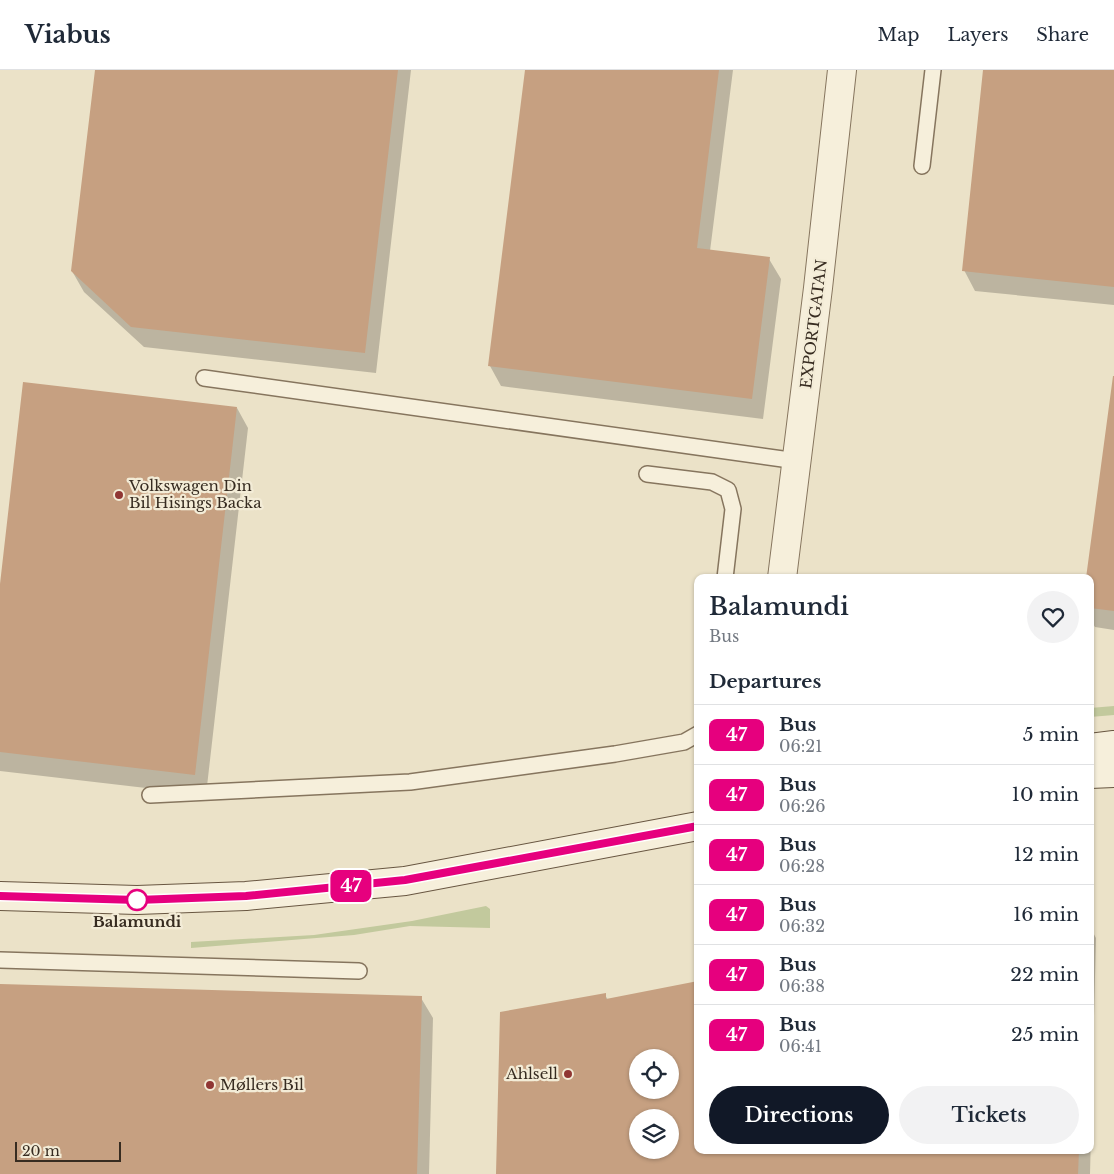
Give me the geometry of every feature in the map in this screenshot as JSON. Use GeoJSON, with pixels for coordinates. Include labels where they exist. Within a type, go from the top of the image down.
{"type":"FeatureCollection","features":[{"type":"Feature","properties":{"kind":"street","name":"EXPORTGATAN"},"geometry":{"type":"LineString","coordinates":[[783,574],[842,70]]}},
{"type":"Feature","properties":{"kind":"street"},"geometry":{"type":"LineString","coordinates":[[1094,748],[1114,745]]}},
{"type":"Feature","properties":{"kind":"street"},"geometry":{"type":"LineString","coordinates":[[1094,774],[1114,773]]}},
{"type":"Feature","properties":{"kind":"street"},"geometry":{"type":"LineString","coordinates":[[0,896],[137,900],[246,896],[405,880],[694,827]]}},
{"type":"Feature","properties":{"kind":"lane"},"geometry":{"type":"LineString","coordinates":[[922,166],[933,70]]}},
{"type":"Feature","properties":{"kind":"lane"},"geometry":{"type":"LineString","coordinates":[[204,378],[797,461]]}},
{"type":"Feature","properties":{"kind":"lane"},"geometry":{"type":"LineString","coordinates":[[647,474],[712,482],[728,490],[733,509],[725,574]]}},
{"type":"Feature","properties":{"kind":"lane"},"geometry":{"type":"LineString","coordinates":[[150,795],[410,782],[615,754],[684,742],[694,736]]}},
{"type":"Feature","properties":{"kind":"lane"},"geometry":{"type":"LineString","coordinates":[[0,960],[359,971]]}},
{"type":"Feature","properties":{"kind":"green space"},"geometry":{"type":"Polygon","coordinates":[[[1114,706],[1114,715],[1094,717],[1094,708],[1114,706]]]}},
{"type":"Feature","properties":{"kind":"green space"},"geometry":{"type":"Polygon","coordinates":[[[486,906],[490,909],[490,928],[410,926],[354,935],[191,948],[191,942],[314,935],[412,921],[486,906]]]}},
{"type":"Feature","properties":{"kind":"building"},"geometry":{"type":"Polygon","coordinates":[[[95,70],[398,70],[365,353],[131,327],[71,271],[95,70]]]}},
{"type":"Feature","properties":{"kind":"building"},"geometry":{"type":"Polygon","coordinates":[[[525,70],[719,70],[697,248],[770,257],[752,399],[488,366],[525,70]]]}},
{"type":"Feature","properties":{"kind":"building"},"geometry":{"type":"Polygon","coordinates":[[[983,70],[1114,70],[1114,287],[962,271],[983,70]]]}},
{"type":"Feature","properties":{"kind":"building"},"geometry":{"type":"Polygon","coordinates":[[[1114,376],[1114,611],[1094,608],[1094,574],[1087,574],[1114,376]]]}},
{"type":"Feature","properties":{"kind":"building","name":"Volkswagen Din Bil Hisings Backa"},"geometry":{"type":"Polygon","coordinates":[[[23,382],[237,407],[195,775],[0,752],[0,584],[23,382]]]}},
{"type":"Feature","properties":{"kind":"building","name":"Ahlsell"},"geometry":{"type":"Polygon","coordinates":[[[694,982],[694,1154],[1079,1154],[1078,1174],[496,1174],[500,1012],[606,993],[606,999],[694,982]]]}},
{"type":"Feature","properties":{"kind":"building","name":"Møllers Bil"},"geometry":{"type":"Polygon","coordinates":[[[0,984],[422,996],[417,1174],[0,1174],[0,984]]]}},
{"type":"Feature","properties":{"kind":"bus line","name":"47"},"geometry":{"type":"LineString","coordinates":[[0,896],[137,900],[246,896],[405,880],[694,827]]}},
{"type":"Feature","properties":{"kind":"place","name":"Volkswagen Din Bil Hisings Backa"},"geometry":{"type":"Point","coordinates":[119,495]}},
{"type":"Feature","properties":{"kind":"place","name":"Balamundi"},"geometry":{"type":"Point","coordinates":[137,900]}},
{"type":"Feature","properties":{"kind":"place","name":"Ahlsell"},"geometry":{"type":"Point","coordinates":[568,1074]}},
{"type":"Feature","properties":{"kind":"place","name":"Møllers Bil"},"geometry":{"type":"Point","coordinates":[210,1085]}}]}
